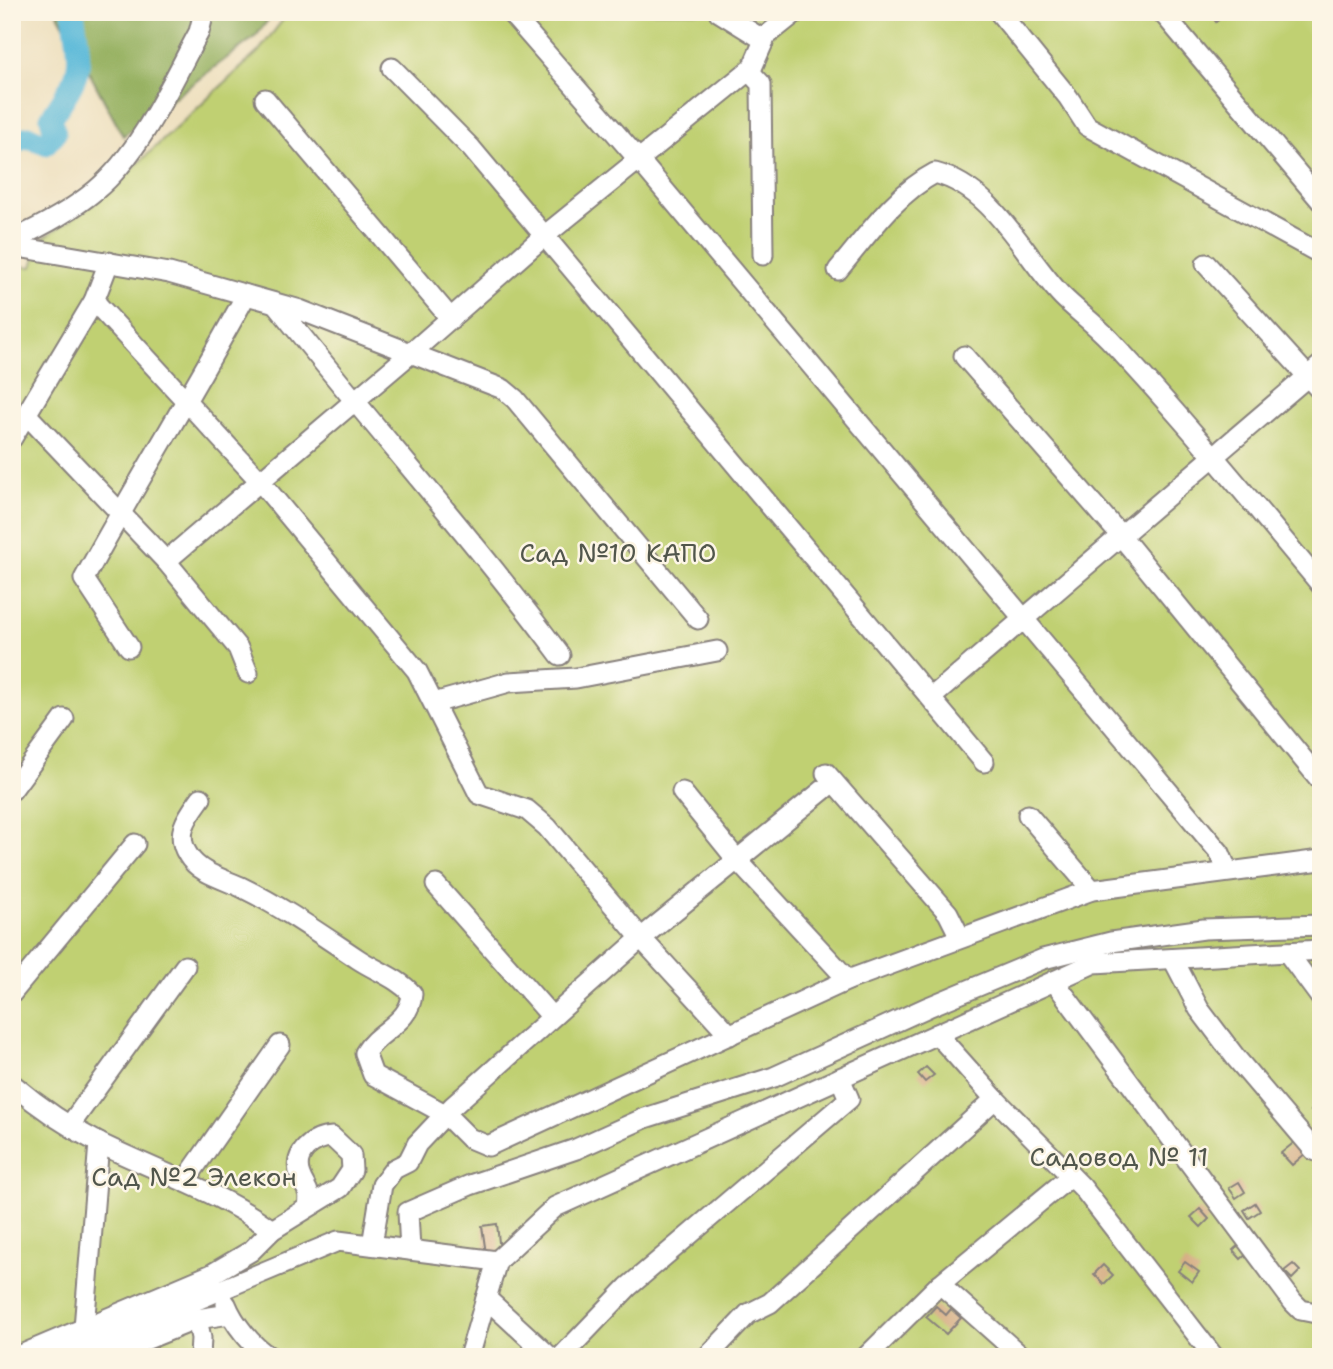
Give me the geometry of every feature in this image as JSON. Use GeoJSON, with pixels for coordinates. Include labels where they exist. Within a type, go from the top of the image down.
{"type":"FeatureCollection","features":[{"type":"Feature","properties":{"kind":"street"},"geometry":{"type":"LineString","coordinates":[[12,240],[38,228],[97,190],[124,159],[199,32],[204,12]]}},
{"type":"Feature","properties":{"kind":"street"},"geometry":{"type":"LineString","coordinates":[[510,12],[639,160],[1220,853],[1227,870]]}},
{"type":"Feature","properties":{"kind":"street"},"geometry":{"type":"LineString","coordinates":[[719,12],[764,40]]}},
{"type":"Feature","properties":{"kind":"street"},"geometry":{"type":"LineString","coordinates":[[166,561],[352,401],[411,354],[543,237],[749,71],[764,40],[796,12]]}},
{"type":"Feature","properties":{"kind":"street"},"geometry":{"type":"LineString","coordinates":[[999,12],[1068,97],[1087,126],[1321,254]]}},
{"type":"Feature","properties":{"kind":"street"},"geometry":{"type":"LineString","coordinates":[[1162,12],[1321,201]]}},
{"type":"Feature","properties":{"kind":"street"},"geometry":{"type":"LineString","coordinates":[[392,68],[471,148],[984,762]]}},
{"type":"Feature","properties":{"kind":"street"},"geometry":{"type":"LineString","coordinates":[[749,71],[761,84],[763,255]]}},
{"type":"Feature","properties":{"kind":"street"},"geometry":{"type":"LineString","coordinates":[[264,99],[451,318]]}},
{"type":"Feature","properties":{"kind":"street"},"geometry":{"type":"LineString","coordinates":[[838,270],[878,222],[919,182],[935,173],[951,178],[984,199],[1064,298],[1110,340],[1214,457],[1321,585]]}},
{"type":"Feature","properties":{"kind":"street"},"geometry":{"type":"LineString","coordinates":[[12,246],[169,273],[246,295],[503,389],[515,399],[698,619]]}},
{"type":"Feature","properties":{"kind":"street"},"geometry":{"type":"LineString","coordinates":[[12,438],[94,301],[109,262]]}},
{"type":"Feature","properties":{"kind":"street"},"geometry":{"type":"LineString","coordinates":[[1206,264],[1314,371],[1321,391]]}},
{"type":"Feature","properties":{"kind":"street"},"geometry":{"type":"LineString","coordinates":[[129,647],[84,579],[120,512],[188,403],[246,295]]}},
{"type":"Feature","properties":{"kind":"street"},"geometry":{"type":"LineString","coordinates":[[94,301],[259,480],[417,671],[479,794],[527,810],[547,827],[641,938],[730,1035]]}},
{"type":"Feature","properties":{"kind":"street"},"geometry":{"type":"LineString","coordinates":[[276,304],[352,401],[495,568],[560,655]]}},
{"type":"Feature","properties":{"kind":"street"},"geometry":{"type":"LineString","coordinates":[[964,356],[1121,536],[1321,780]]}},
{"type":"Feature","properties":{"kind":"street"},"geometry":{"type":"LineString","coordinates":[[932,697],[1314,371]]}},
{"type":"Feature","properties":{"kind":"street"},"geometry":{"type":"LineString","coordinates":[[27,415],[166,561],[238,648],[248,673]]}},
{"type":"Feature","properties":{"kind":"street"},"geometry":{"type":"LineString","coordinates":[[434,703],[509,682],[576,678],[717,651]]}},
{"type":"Feature","properties":{"kind":"street"},"geometry":{"type":"LineString","coordinates":[[12,790],[64,719]]}},
{"type":"Feature","properties":{"kind":"street"},"geometry":{"type":"LineString","coordinates":[[372,1245],[382,1185],[394,1169],[408,1162],[417,1143],[445,1114],[641,938],[737,860],[829,777],[948,914],[960,937]]}},
{"type":"Feature","properties":{"kind":"street"},"geometry":{"type":"LineString","coordinates":[[682,792],[737,860],[848,980]]}},
{"type":"Feature","properties":{"kind":"street"},"geometry":{"type":"LineString","coordinates":[[201,798],[185,819],[181,836],[188,856],[205,871],[243,888],[324,933],[358,959],[405,986],[412,994],[407,1012],[371,1041],[365,1052],[368,1067],[382,1082],[445,1114],[469,1138],[488,1146],[848,980],[1091,890],[1227,870],[1321,860]]}},
{"type":"Feature","properties":{"kind":"street"},"geometry":{"type":"LineString","coordinates":[[1028,815],[1091,890]]}},
{"type":"Feature","properties":{"kind":"street"},"geometry":{"type":"LineString","coordinates":[[12,993],[135,844]]}},
{"type":"Feature","properties":{"kind":"street"},"geometry":{"type":"LineString","coordinates":[[436,885],[552,1017]]}},
{"type":"Feature","properties":{"kind":"street"},"geometry":{"type":"LineString","coordinates":[[410,1250],[408,1212],[470,1185],[576,1149],[645,1118],[774,1077],[928,1007],[1043,959],[1111,942],[1204,929],[1321,925]]}},
{"type":"Feature","properties":{"kind":"street"},"geometry":{"type":"LineString","coordinates":[[469,1357],[497,1261],[555,1207],[1094,963],[1321,950]]}},
{"type":"Feature","properties":{"kind":"street"},"geometry":{"type":"LineString","coordinates":[[1287,952],[1321,998]]}},
{"type":"Feature","properties":{"kind":"street"},"geometry":{"type":"LineString","coordinates":[[1173,958],[1199,1009],[1236,1058],[1319,1154]]}},
{"type":"Feature","properties":{"kind":"street"},"geometry":{"type":"LineString","coordinates":[[70,1125],[185,965]]}},
{"type":"Feature","properties":{"kind":"street"},"geometry":{"type":"LineString","coordinates":[[1054,981],[1293,1302],[1301,1311],[1321,1314]]}},
{"type":"Feature","properties":{"kind":"street"},"geometry":{"type":"LineString","coordinates":[[937,1034],[995,1099],[1071,1176],[1123,1237],[1214,1357]]}},
{"type":"Feature","properties":{"kind":"street"},"geometry":{"type":"LineString","coordinates":[[185,1181],[280,1045]]}},
{"type":"Feature","properties":{"kind":"street"},"geometry":{"type":"LineString","coordinates":[[561,1357],[628,1287],[849,1099],[840,1078]]}},
{"type":"Feature","properties":{"kind":"street"},"geometry":{"type":"LineString","coordinates":[[12,1084],[99,1143],[185,1181],[255,1217],[272,1230]]}},
{"type":"Feature","properties":{"kind":"street"},"geometry":{"type":"LineString","coordinates":[[707,1357],[748,1314],[770,1303],[995,1099]]}},
{"type":"Feature","properties":{"kind":"street"},"geometry":{"type":"LineString","coordinates":[[84,1328],[99,1143]]}},
{"type":"Feature","properties":{"kind":"street"},"geometry":{"type":"LineString","coordinates":[[866,1357],[940,1284],[1071,1176]]}},
{"type":"Feature","properties":{"kind":"street"},"geometry":{"type":"LineString","coordinates":[[16,1357],[212,1273],[251,1251],[272,1230],[309,1207]]}},
{"type":"Feature","properties":{"kind":"street"},"geometry":{"type":"LineString","coordinates":[[60,1357],[338,1241],[497,1261]]}},
{"type":"Feature","properties":{"kind":"street"},"geometry":{"type":"LineString","coordinates":[[940,1284],[1022,1357]]}},
{"type":"Feature","properties":{"kind":"street"},"geometry":{"type":"LineString","coordinates":[[221,1290],[230,1314],[261,1352],[270,1357]]}},
{"type":"Feature","properties":{"kind":"street"},"geometry":{"type":"LineString","coordinates":[[486,1298],[550,1357]]}},
{"type":"Feature","properties":{"kind":"street"},"geometry":{"type":"LineString","coordinates":[[103,1357],[197,1320],[230,1314]]}},
{"type":"Feature","properties":{"kind":"street"},"geometry":{"type":"LineString","coordinates":[[197,1320],[201,1338],[200,1357]]}},
{"type":"Feature","properties":{"kind":"green space"},"geometry":{"type":"Polygon","coordinates":[[[57,12],[274,12],[256,36],[123,136],[57,12]]]}},
{"type":"Feature","properties":{"kind":"green space","name":"Сад №10 КАПО"},"geometry":{"type":"Polygon","coordinates":[[[289,12],[1321,12],[1321,1357],[12,1357],[12,266],[32,267],[40,240],[94,204],[258,52],[289,12]]]}},
{"type":"Feature","properties":{"kind":"building"},"geometry":{"type":"Polygon","coordinates":[[[1209,12],[1228,12],[1216,22],[1209,12]]]}},
{"type":"Feature","properties":{"kind":"building"},"geometry":{"type":"Polygon","coordinates":[[[926,1067],[934,1075],[925,1082],[918,1074],[926,1067]]]}},
{"type":"Feature","properties":{"kind":"building"},"geometry":{"type":"Polygon","coordinates":[[[1321,1103],[1321,1120],[1311,1111],[1321,1103]]]}},
{"type":"Feature","properties":{"kind":"building"},"geometry":{"type":"Polygon","coordinates":[[[1296,1141],[1306,1153],[1292,1165],[1281,1153],[1296,1141]]]}},
{"type":"Feature","properties":{"kind":"building"},"geometry":{"type":"Polygon","coordinates":[[[1239,1182],[1245,1192],[1236,1198],[1229,1188],[1239,1182]]]}},
{"type":"Feature","properties":{"kind":"building"},"geometry":{"type":"Polygon","coordinates":[[[1255,1203],[1260,1211],[1249,1218],[1244,1210],[1255,1203]]]}},
{"type":"Feature","properties":{"kind":"building"},"geometry":{"type":"Polygon","coordinates":[[[1200,1209],[1209,1219],[1201,1227],[1191,1217],[1200,1209]]]}},
{"type":"Feature","properties":{"kind":"building"},"geometry":{"type":"Polygon","coordinates":[[[497,1224],[500,1252],[486,1254],[482,1226],[497,1224]]]}},
{"type":"Feature","properties":{"kind":"building"},"geometry":{"type":"Polygon","coordinates":[[[1241,1243],[1249,1252],[1241,1259],[1233,1250],[1241,1243]]]}},
{"type":"Feature","properties":{"kind":"building"},"geometry":{"type":"Polygon","coordinates":[[[1185,1262],[1199,1272],[1192,1282],[1178,1271],[1185,1262]]]}},
{"type":"Feature","properties":{"kind":"building"},"geometry":{"type":"Polygon","coordinates":[[[1293,1264],[1300,1271],[1292,1279],[1284,1271],[1293,1264]]]}},
{"type":"Feature","properties":{"kind":"building"},"geometry":{"type":"Polygon","coordinates":[[[1103,1265],[1113,1275],[1104,1284],[1094,1274],[1103,1265]]]}},
{"type":"Feature","properties":{"kind":"building"},"geometry":{"type":"Polygon","coordinates":[[[936,1306],[946,1315],[951,1309],[961,1318],[946,1334],[926,1317],[936,1306]]]}},
{"type":"Feature","properties":{"kind":"waterway"},"geometry":{"type":"LineString","coordinates":[[12,142],[29,137],[45,144],[55,133],[51,118],[70,88],[78,68],[73,12]]}},
{"type":"Feature","properties":{"kind":"park label","name":"Садовод № 11"},"geometry":{"type":"Point","coordinates":[1119,1156]}},
{"type":"Feature","properties":{"kind":"park label","name":"Сад №2 Элекон"},"geometry":{"type":"Point","coordinates":[194,1176]}}]}
